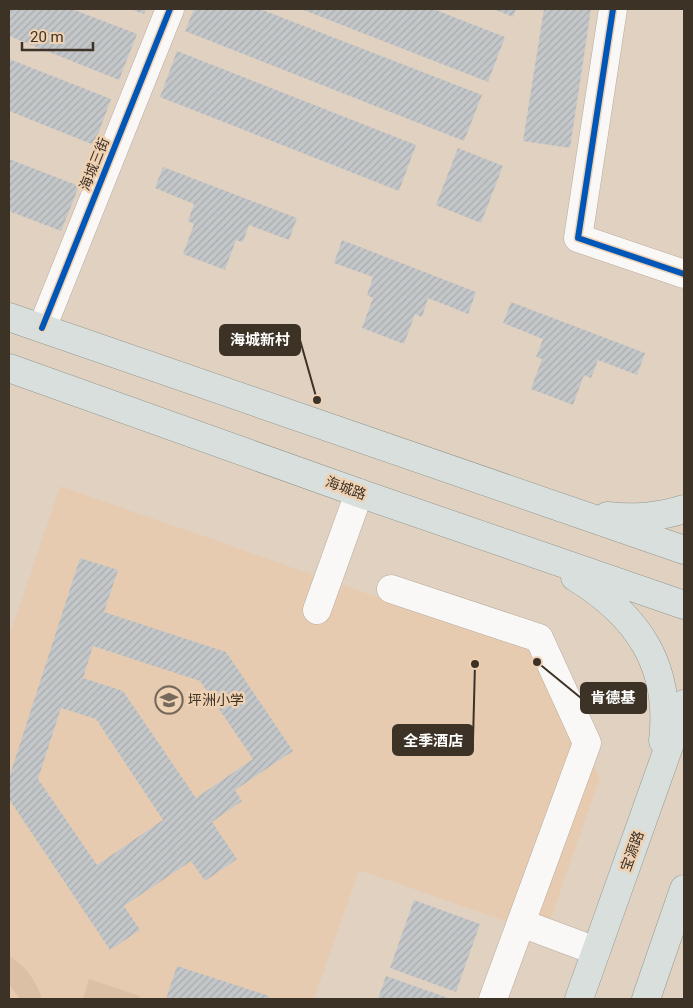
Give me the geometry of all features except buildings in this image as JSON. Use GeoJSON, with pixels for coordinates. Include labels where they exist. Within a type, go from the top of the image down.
{"type":"FeatureCollection","features":[{"type":"Feature","properties":{"kind":"main road"},"geometry":{"type":"LineString","coordinates":[[9,317],[684,550]]}},
{"type":"Feature","properties":{"kind":"main road","name":"海城路"},"geometry":{"type":"LineString","coordinates":[[9,368],[359,493],[684,604]]}},
{"type":"Feature","properties":{"kind":"main road"},"geometry":{"type":"LineString","coordinates":[[564,509],[609,517],[638,517],[673,513],[684,508]]}},
{"type":"Feature","properties":{"kind":"main road"},"geometry":{"type":"LineString","coordinates":[[539,555],[597,590],[621,612],[640,636],[654,661],[663,689],[665,720],[659,775]]}},
{"type":"Feature","properties":{"kind":"main road","name":"宝源路"},"geometry":{"type":"LineString","coordinates":[[579,999],[684,704]]}},
{"type":"Feature","properties":{"kind":"main road"},"geometry":{"type":"LineString","coordinates":[[646,999],[684,889]]}},
{"type":"Feature","properties":{"kind":"street","name":"海城三街"},"geometry":{"type":"LineString","coordinates":[[42,328],[170,9]]}},
{"type":"Feature","properties":{"kind":"street"},"geometry":{"type":"LineString","coordinates":[[613,9],[578,238],[684,274]]}},
{"type":"Feature","properties":{"kind":"street"},"geometry":{"type":"LineString","coordinates":[[316,610],[359,493]]}},
{"type":"Feature","properties":{"kind":"street"},"geometry":{"type":"LineString","coordinates":[[391,588],[539,638],[587,743],[494,999]]}},
{"type":"Feature","properties":{"kind":"street"},"geometry":{"type":"LineString","coordinates":[[522,922],[596,950]]}},
{"type":"Feature","properties":{"kind":"shaded area","name":"坪洲小学"},"geometry":{"type":"Polygon","coordinates":[[[60,486],[540,654],[600,778],[545,935],[359,870],[314,999],[9,999],[9,638],[60,486]]]}},
{"type":"Feature","properties":{"kind":"shaded area"},"geometry":{"type":"Polygon","coordinates":[[[9,956],[30,974],[42,999],[20,999],[9,984],[9,956]]]}},
{"type":"Feature","properties":{"kind":"shaded area"},"geometry":{"type":"Polygon","coordinates":[[[89,979],[140,996],[139,999],[83,999],[89,979]]]}},
{"type":"Feature","properties":{"kind":"cycle path"},"geometry":{"type":"LineString","coordinates":[[42,328],[170,9]]}},
{"type":"Feature","properties":{"kind":"cycle path"},"geometry":{"type":"LineString","coordinates":[[613,9],[578,238],[684,274]]}},
{"type":"Feature","properties":{"kind":"place","name":"海城新村"},"geometry":{"type":"Point","coordinates":[317,400]}},
{"type":"Feature","properties":{"kind":"place","name":"肯德基"},"geometry":{"type":"Point","coordinates":[537,662]}},
{"type":"Feature","properties":{"kind":"place","name":"全季酒店"},"geometry":{"type":"Point","coordinates":[475,664]}},
{"type":"Feature","properties":{"kind":"place","name":"坪洲小学"},"geometry":{"type":"Point","coordinates":[169,700]}}]}
